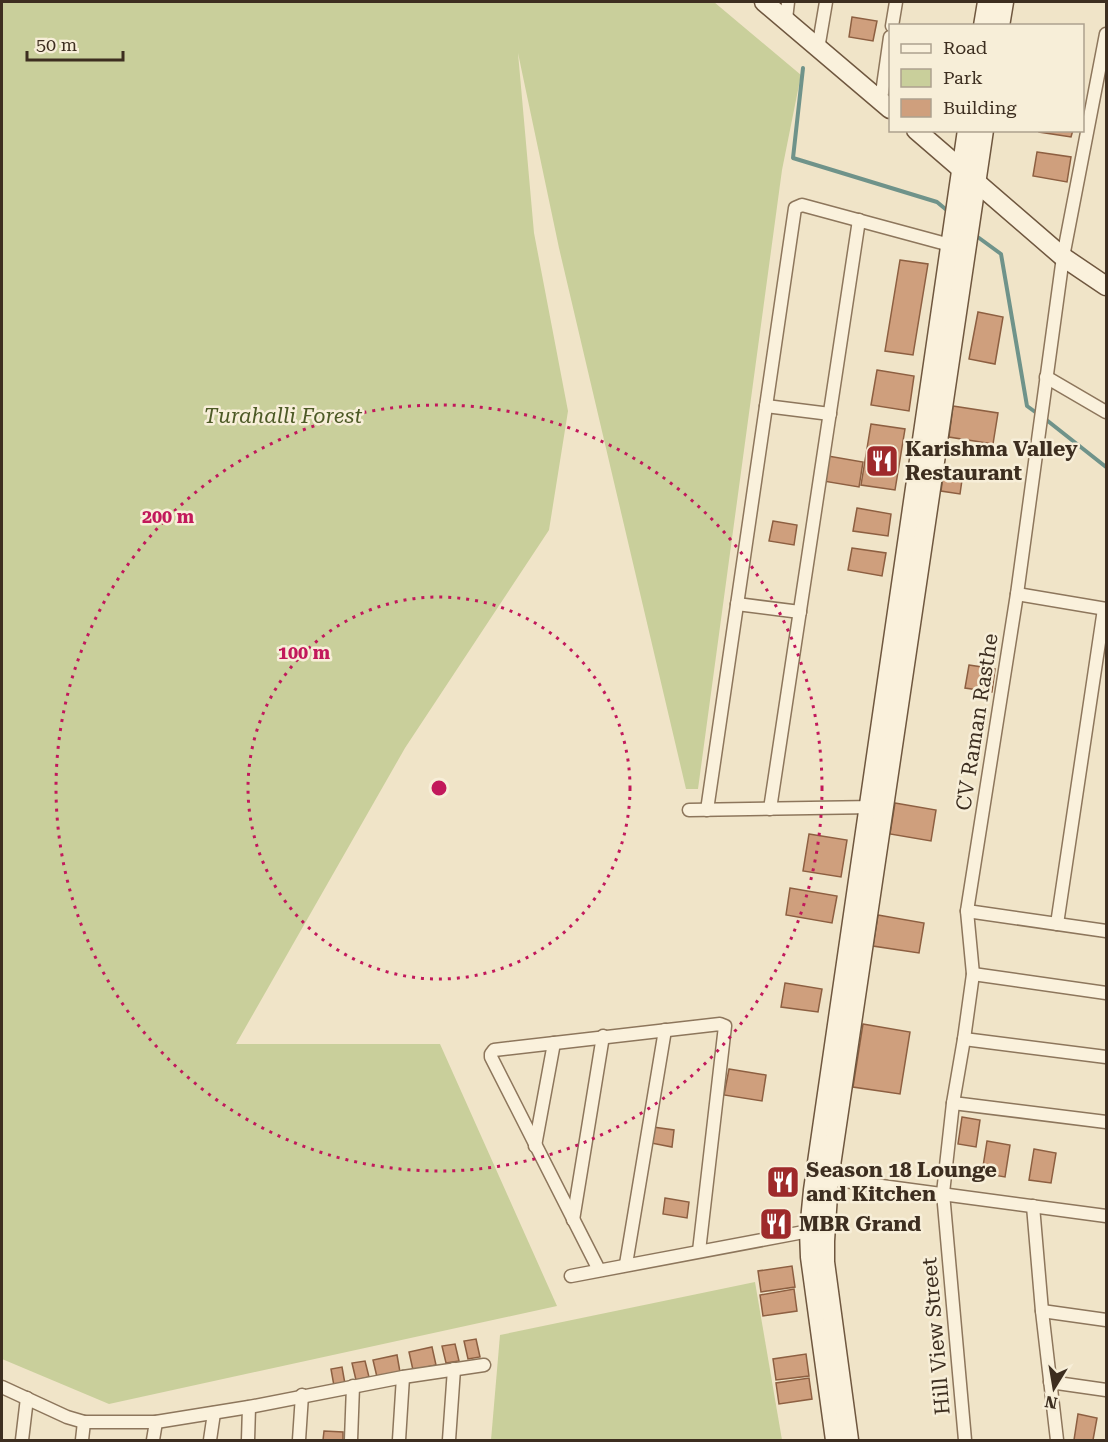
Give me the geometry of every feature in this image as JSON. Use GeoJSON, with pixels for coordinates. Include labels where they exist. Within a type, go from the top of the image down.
{"type":"FeatureCollection","features":[{"type":"Feature","properties":{"kind":"main road"},"geometry":{"type":"LineString","coordinates":[[764,2],[787,10],[818,49],[886,104]]}},
{"type":"Feature","properties":{"kind":"main road"},"geometry":{"type":"LineString","coordinates":[[983,24],[987,2]]}},
{"type":"Feature","properties":{"kind":"main road"},"geometry":{"type":"LineString","coordinates":[[1000,24],[1004,2]]}},
{"type":"Feature","properties":{"kind":"main road"},"geometry":{"type":"LineString","coordinates":[[918,132],[1063,256],[1107,286]]}},
{"type":"Feature","properties":{"kind":"main road"},"geometry":{"type":"LineString","coordinates":[[835,1440],[810,1257],[809,1231],[822,1178],[876,807],[967,132]]}},
{"type":"Feature","properties":{"kind":"main road"},"geometry":{"type":"LineString","coordinates":[[876,807],[984,132]]}},
{"type":"Feature","properties":{"kind":"main road"},"geometry":{"type":"LineString","coordinates":[[822,1178],[825,1262],[849,1440]]}},
{"type":"Feature","properties":{"kind":"street"},"geometry":{"type":"LineString","coordinates":[[818,49],[825,2]]}},
{"type":"Feature","properties":{"kind":"street"},"geometry":{"type":"LineString","coordinates":[[892,24],[896,2]]}},
{"type":"Feature","properties":{"kind":"street","name":"CV Raman Rasthe"},"geometry":{"type":"LineString","coordinates":[[943,1193],[953,1103],[973,974],[967,911],[1017,594],[1063,256],[1107,34]]}},
{"type":"Feature","properties":{"kind":"street"},"geometry":{"type":"LineString","coordinates":[[886,104],[889,64]]}},
{"type":"Feature","properties":{"kind":"street"},"geometry":{"type":"LineString","coordinates":[[707,810],[795,208],[802,205],[950,244]]}},
{"type":"Feature","properties":{"kind":"street"},"geometry":{"type":"LineString","coordinates":[[770,809],[859,220]]}},
{"type":"Feature","properties":{"kind":"street"},"geometry":{"type":"LineString","coordinates":[[1046,377],[1107,412]]}},
{"type":"Feature","properties":{"kind":"street"},"geometry":{"type":"LineString","coordinates":[[766,406],[830,414]]}},
{"type":"Feature","properties":{"kind":"street"},"geometry":{"type":"LineString","coordinates":[[1017,594],[1105,609],[1057,924]]}},
{"type":"Feature","properties":{"kind":"street"},"geometry":{"type":"LineString","coordinates":[[737,604],[800,612]]}},
{"type":"Feature","properties":{"kind":"street"},"geometry":{"type":"LineString","coordinates":[[689,810],[876,807]]}},
{"type":"Feature","properties":{"kind":"street"},"geometry":{"type":"LineString","coordinates":[[967,911],[1107,932]]}},
{"type":"Feature","properties":{"kind":"street"},"geometry":{"type":"LineString","coordinates":[[973,974],[1107,993]]}},
{"type":"Feature","properties":{"kind":"street"},"geometry":{"type":"LineString","coordinates":[[599,1270],[491,1054],[494,1050],[720,1023],[726,1028],[699,1251]]}},
{"type":"Feature","properties":{"kind":"street"},"geometry":{"type":"LineString","coordinates":[[626,1264],[665,1030]]}},
{"type":"Feature","properties":{"kind":"street"},"geometry":{"type":"LineString","coordinates":[[573,1220],[603,1036]]}},
{"type":"Feature","properties":{"kind":"street"},"geometry":{"type":"LineString","coordinates":[[964,1039],[1107,1057]]}},
{"type":"Feature","properties":{"kind":"street"},"geometry":{"type":"LineString","coordinates":[[535,1146],[554,1043]]}},
{"type":"Feature","properties":{"kind":"street"},"geometry":{"type":"LineString","coordinates":[[953,1103],[1107,1122]]}},
{"type":"Feature","properties":{"kind":"street"},"geometry":{"type":"LineString","coordinates":[[822,1178],[1107,1216]]}},
{"type":"Feature","properties":{"kind":"street","name":"Hill View Street"},"geometry":{"type":"LineString","coordinates":[[943,1193],[964,1440]]}},
{"type":"Feature","properties":{"kind":"street"},"geometry":{"type":"LineString","coordinates":[[1034,1206],[1042,1311],[1057,1440]]}},
{"type":"Feature","properties":{"kind":"street"},"geometry":{"type":"LineString","coordinates":[[571,1276],[809,1231]]}},
{"type":"Feature","properties":{"kind":"street"},"geometry":{"type":"LineString","coordinates":[[1042,1311],[1107,1320]]}},
{"type":"Feature","properties":{"kind":"street"},"geometry":{"type":"LineString","coordinates":[[2,1387],[67,1417],[84,1422],[156,1422],[249,1407],[403,1377],[484,1365]]}},
{"type":"Feature","properties":{"kind":"street"},"geometry":{"type":"LineString","coordinates":[[449,1440],[454,1369]]}},
{"type":"Feature","properties":{"kind":"street"},"geometry":{"type":"LineString","coordinates":[[399,1440],[403,1377]]}},
{"type":"Feature","properties":{"kind":"street"},"geometry":{"type":"LineString","coordinates":[[1050,1382],[1107,1390]]}},
{"type":"Feature","properties":{"kind":"street"},"geometry":{"type":"LineString","coordinates":[[351,1440],[353,1386]]}},
{"type":"Feature","properties":{"kind":"street"},"geometry":{"type":"LineString","coordinates":[[299,1440],[302,1395]]}},
{"type":"Feature","properties":{"kind":"street"},"geometry":{"type":"LineString","coordinates":[[22,1440],[27,1398]]}},
{"type":"Feature","properties":{"kind":"street"},"geometry":{"type":"LineString","coordinates":[[248,1440],[249,1407]]}},
{"type":"Feature","properties":{"kind":"street"},"geometry":{"type":"LineString","coordinates":[[210,1440],[213,1413]]}},
{"type":"Feature","properties":{"kind":"street"},"geometry":{"type":"LineString","coordinates":[[82,1440],[84,1422]]}},
{"type":"Feature","properties":{"kind":"street"},"geometry":{"type":"LineString","coordinates":[[153,1440],[156,1422]]}},
{"type":"Feature","properties":{"kind":"green space","name":"Turahalli Forest"},"geometry":{"type":"Polygon","coordinates":[[[2,2],[714,2],[801,75],[782,170],[698,789],[686,789],[559,248],[518,53],[534,233],[568,411],[549,530],[405,748],[236,1044],[440,1044],[557,1306],[109,1404],[2,1359],[2,2]]]}},
{"type":"Feature","properties":{"kind":"green space"},"geometry":{"type":"Polygon","coordinates":[[[755,1282],[782,1440],[491,1440],[500,1335],[755,1282]]]}},
{"type":"Feature","properties":{"kind":"building"},"geometry":{"type":"Polygon","coordinates":[[[852,17],[877,21],[873,41],[849,37],[852,17]]]}},
{"type":"Feature","properties":{"kind":"building"},"geometry":{"type":"Polygon","coordinates":[[[1039,132],[1072,132],[1071,137],[1039,132]]]}},
{"type":"Feature","properties":{"kind":"building"},"geometry":{"type":"Polygon","coordinates":[[[1037,152],[1071,157],[1067,182],[1033,176],[1037,152]]]}},
{"type":"Feature","properties":{"kind":"building"},"geometry":{"type":"Polygon","coordinates":[[[900,260],[928,264],[913,355],[885,351],[900,260]]]}},
{"type":"Feature","properties":{"kind":"building"},"geometry":{"type":"Polygon","coordinates":[[[978,312],[1003,317],[995,364],[969,359],[978,312]]]}},
{"type":"Feature","properties":{"kind":"building"},"geometry":{"type":"Polygon","coordinates":[[[877,370],[914,376],[909,411],[871,405],[877,370]]]}},
{"type":"Feature","properties":{"kind":"building"},"geometry":{"type":"Polygon","coordinates":[[[953,406],[998,413],[993,444],[949,437],[953,406]]]}},
{"type":"Feature","properties":{"kind":"building"},"geometry":{"type":"Polygon","coordinates":[[[871,424],[905,429],[895,490],[861,485],[871,424]]]}},
{"type":"Feature","properties":{"kind":"building"},"geometry":{"type":"Polygon","coordinates":[[[828,456],[863,462],[859,487],[823,481],[828,456]]]}},
{"type":"Feature","properties":{"kind":"building"},"geometry":{"type":"Polygon","coordinates":[[[944,470],[963,473],[960,494],[941,491],[944,470]]]}},
{"type":"Feature","properties":{"kind":"building"},"geometry":{"type":"Polygon","coordinates":[[[857,508],[891,514],[888,536],[853,531],[857,508]]]}},
{"type":"Feature","properties":{"kind":"building"},"geometry":{"type":"Polygon","coordinates":[[[773,521],[797,525],[794,545],[769,541],[773,521]]]}},
{"type":"Feature","properties":{"kind":"building"},"geometry":{"type":"Polygon","coordinates":[[[852,548],[886,553],[882,576],[848,570],[852,548]]]}},
{"type":"Feature","properties":{"kind":"building"},"geometry":{"type":"Polygon","coordinates":[[[969,665],[995,669],[992,692],[965,688],[969,665]]]}},
{"type":"Feature","properties":{"kind":"building"},"geometry":{"type":"Polygon","coordinates":[[[895,803],[936,810],[931,841],[890,834],[895,803]]]}},
{"type":"Feature","properties":{"kind":"building"},"geometry":{"type":"Polygon","coordinates":[[[809,834],[847,840],[841,877],[803,871],[809,834]]]}},
{"type":"Feature","properties":{"kind":"building"},"geometry":{"type":"Polygon","coordinates":[[[790,888],[837,896],[832,923],[786,915],[790,888]]]}},
{"type":"Feature","properties":{"kind":"building"},"geometry":{"type":"Polygon","coordinates":[[[878,915],[924,923],[919,953],[873,946],[878,915]]]}},
{"type":"Feature","properties":{"kind":"building"},"geometry":{"type":"Polygon","coordinates":[[[785,983],[822,989],[818,1012],[781,1007],[785,983]]]}},
{"type":"Feature","properties":{"kind":"building"},"geometry":{"type":"Polygon","coordinates":[[[863,1024],[910,1032],[900,1094],[853,1087],[863,1024]]]}},
{"type":"Feature","properties":{"kind":"building"},"geometry":{"type":"Polygon","coordinates":[[[729,1069],[766,1075],[762,1101],[724,1095],[729,1069]]]}},
{"type":"Feature","properties":{"kind":"building"},"geometry":{"type":"Polygon","coordinates":[[[962,1117],[980,1120],[976,1147],[958,1144],[962,1117]]]}},
{"type":"Feature","properties":{"kind":"building"},"geometry":{"type":"Polygon","coordinates":[[[653,1127],[674,1130],[672,1147],[651,1143],[653,1127]]]}},
{"type":"Feature","properties":{"kind":"building"},"geometry":{"type":"Polygon","coordinates":[[[987,1141],[1010,1145],[1005,1177],[982,1173],[987,1141]]]}},
{"type":"Feature","properties":{"kind":"building"},"geometry":{"type":"Polygon","coordinates":[[[1034,1149],[1056,1153],[1051,1183],[1029,1180],[1034,1149]]]}},
{"type":"Feature","properties":{"kind":"building"},"geometry":{"type":"Polygon","coordinates":[[[665,1198],[689,1202],[687,1218],[663,1214],[665,1198]]]}},
{"type":"Feature","properties":{"kind":"building"},"geometry":{"type":"Polygon","coordinates":[[[792,1266],[795,1287],[761,1292],[758,1271],[792,1266]]]}},
{"type":"Feature","properties":{"kind":"building"},"geometry":{"type":"Polygon","coordinates":[[[794,1289],[797,1311],[763,1316],[760,1295],[794,1289]]]}},
{"type":"Feature","properties":{"kind":"building"},"geometry":{"type":"Polygon","coordinates":[[[476,1339],[480,1357],[468,1359],[464,1341],[476,1339]]]}},
{"type":"Feature","properties":{"kind":"building"},"geometry":{"type":"Polygon","coordinates":[[[455,1344],[459,1361],[446,1363],[442,1346],[455,1344]]]}},
{"type":"Feature","properties":{"kind":"building"},"geometry":{"type":"Polygon","coordinates":[[[432,1347],[436,1365],[413,1370],[409,1352],[432,1347]]]}},
{"type":"Feature","properties":{"kind":"building"},"geometry":{"type":"Polygon","coordinates":[[[806,1354],[809,1376],[776,1380],[773,1359],[806,1354]]]}},
{"type":"Feature","properties":{"kind":"building"},"geometry":{"type":"Polygon","coordinates":[[[397,1355],[400,1372],[377,1377],[373,1360],[397,1355]]]}},
{"type":"Feature","properties":{"kind":"building"},"geometry":{"type":"Polygon","coordinates":[[[365,1361],[369,1377],[356,1380],[352,1363],[365,1361]]]}},
{"type":"Feature","properties":{"kind":"building"},"geometry":{"type":"Polygon","coordinates":[[[342,1367],[345,1384],[334,1386],[331,1369],[342,1367]]]}},
{"type":"Feature","properties":{"kind":"building"},"geometry":{"type":"Polygon","coordinates":[[[809,1378],[812,1399],[779,1404],[776,1383],[809,1378]]]}},
{"type":"Feature","properties":{"kind":"building"},"geometry":{"type":"Polygon","coordinates":[[[1078,1414],[1097,1418],[1093,1440],[1074,1440],[1078,1414]]]}},
{"type":"Feature","properties":{"kind":"building"},"geometry":{"type":"Polygon","coordinates":[[[324,1431],[343,1432],[343,1440],[323,1440],[324,1431]]]}},
{"type":"Feature","properties":{"kind":"waterway"},"geometry":{"type":"LineString","coordinates":[[803,68],[793,158],[937,202],[949,212]]}},
{"type":"Feature","properties":{"kind":"waterway"},"geometry":{"type":"LineString","coordinates":[[975,235],[1001,254],[1027,406],[1038,414]]}},
{"type":"Feature","properties":{"kind":"waterway"},"geometry":{"type":"LineString","coordinates":[[1044,418],[1106,467]]}},
{"type":"Feature","properties":{"kind":"place","name":"Karishma Valley Restaurant"},"geometry":{"type":"Point","coordinates":[882,461]}},
{"type":"Feature","properties":{"kind":"place","name":"Season 18 Lounge and Kitchen"},"geometry":{"type":"Point","coordinates":[783,1182]}},
{"type":"Feature","properties":{"kind":"place","name":"MBR Grand"},"geometry":{"type":"Point","coordinates":[776,1224]}}]}
